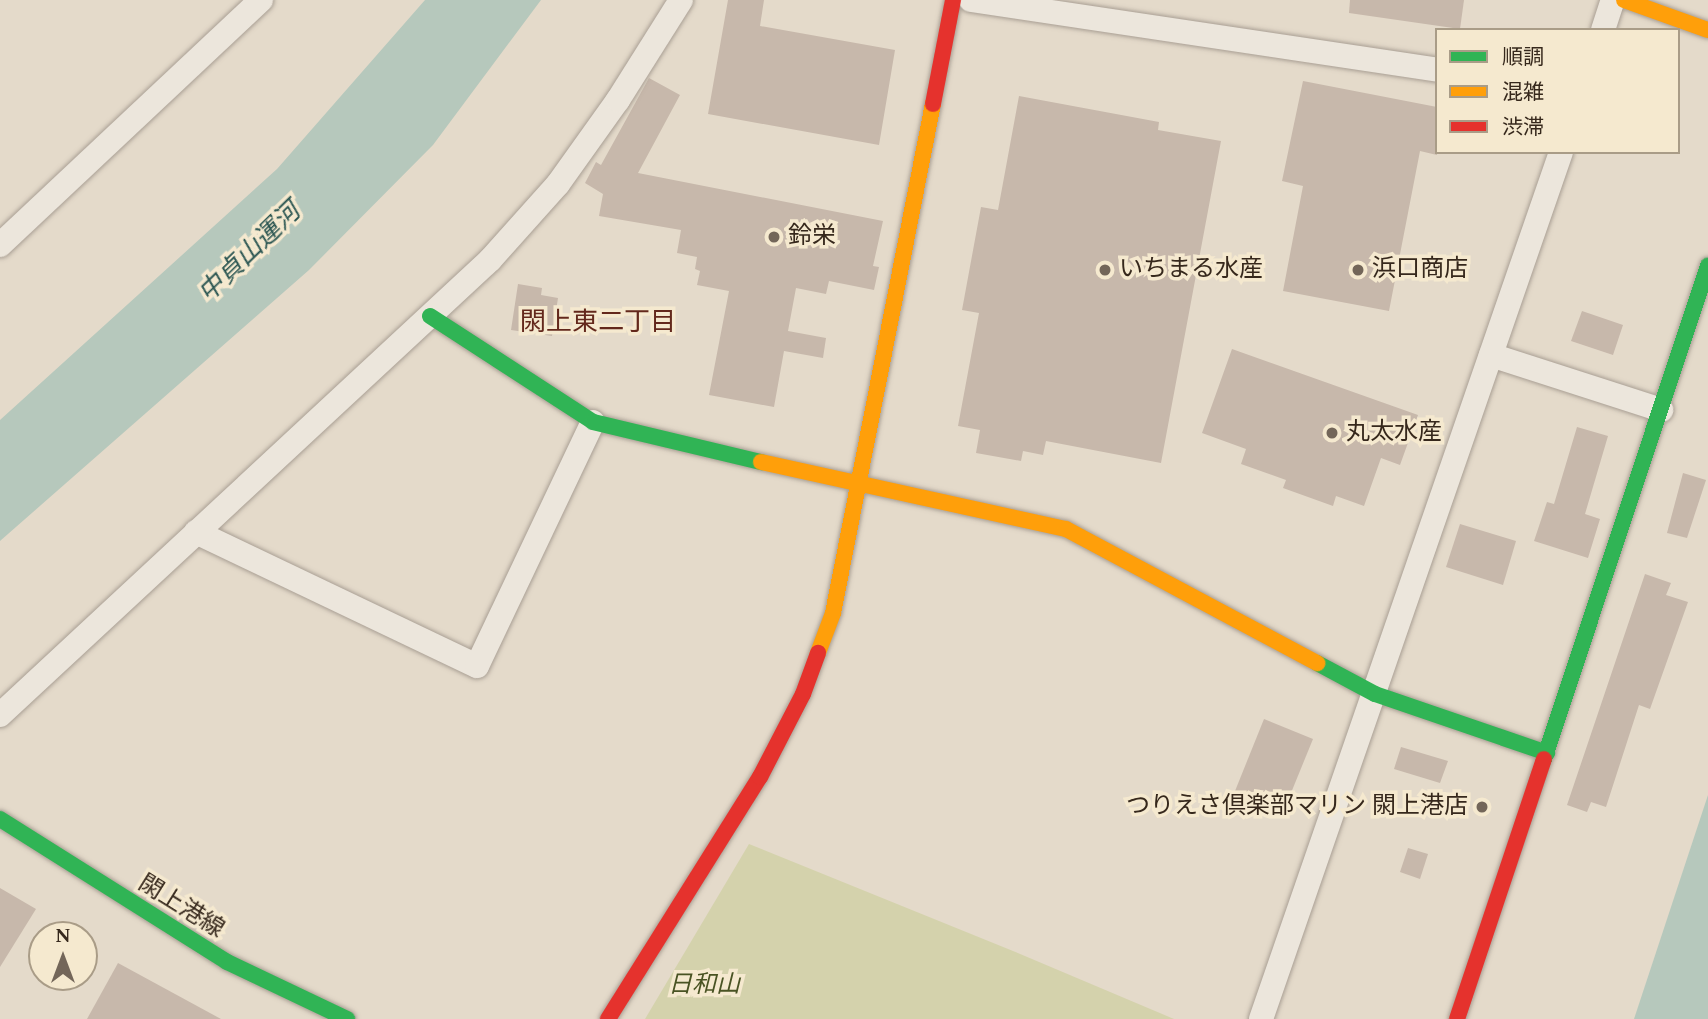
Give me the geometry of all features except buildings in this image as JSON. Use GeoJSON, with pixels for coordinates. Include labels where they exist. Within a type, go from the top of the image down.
{"type":"FeatureCollection","features":[{"type":"Feature","properties":{"kind":"street"},"geometry":{"type":"LineString","coordinates":[[2,240],[261,0]]}},
{"type":"Feature","properties":{"kind":"street"},"geometry":{"type":"LineString","coordinates":[[0,715],[490,260],[558,184],[618,100],[681,0]]}},
{"type":"Feature","properties":{"kind":"street"},"geometry":{"type":"LineString","coordinates":[[608,1019],[760,777],[803,694],[833,613],[953,0]]}},
{"type":"Feature","properties":{"kind":"street"},"geometry":{"type":"LineString","coordinates":[[971,0],[1435,70]]}},
{"type":"Feature","properties":{"kind":"street"},"geometry":{"type":"LineString","coordinates":[[1604,28],[1613,0]]}},
{"type":"Feature","properties":{"kind":"street"},"geometry":{"type":"LineString","coordinates":[[1624,0],[1708,30]]}},
{"type":"Feature","properties":{"kind":"street"},"geometry":{"type":"LineString","coordinates":[[1261,1019],[1560,154]]}},
{"type":"Feature","properties":{"kind":"street"},"geometry":{"type":"LineString","coordinates":[[1457,1019],[1708,266]]}},
{"type":"Feature","properties":{"kind":"street"},"geometry":{"type":"LineString","coordinates":[[430,316],[593,422],[859,485],[1066,529],[1375,694],[1547,753]]}},
{"type":"Feature","properties":{"kind":"street"},"geometry":{"type":"LineString","coordinates":[[1492,355],[1661,411]]}},
{"type":"Feature","properties":{"kind":"street"},"geometry":{"type":"LineString","coordinates":[[196,532],[477,666],[593,422]]}},
{"type":"Feature","properties":{"kind":"street","name":"閖上港線"},"geometry":{"type":"LineString","coordinates":[[0,819],[227,962],[346,1019]]}},
{"type":"Feature","properties":{"kind":"green space","name":"日和山"},"geometry":{"type":"Polygon","coordinates":[[[749,844],[1013,951],[1174,1019],[645,1019],[749,844]]]}},
{"type":"Feature","properties":{"kind":"water","name":"中貞山運河"},"geometry":{"type":"Polygon","coordinates":[[[425,0],[541,0],[433,145],[309,270],[0,541],[0,420],[277,169],[425,0]]]}},
{"type":"Feature","properties":{"kind":"water"},"geometry":{"type":"Polygon","coordinates":[[[1708,795],[1708,1019],[1634,1019],[1708,795]]]}},
{"type":"Feature","properties":{"kind":"traffic: fast"},"geometry":{"type":"LineString","coordinates":[[1544,759],[1708,266]]}},
{"type":"Feature","properties":{"kind":"traffic: fast"},"geometry":{"type":"LineString","coordinates":[[430,316],[593,422],[761,462]]}},
{"type":"Feature","properties":{"kind":"traffic: fast"},"geometry":{"type":"LineString","coordinates":[[1317,663],[1375,694],[1547,753]]}},
{"type":"Feature","properties":{"kind":"traffic: fast"},"geometry":{"type":"LineString","coordinates":[[0,819],[227,962],[347,1019]]}},
{"type":"Feature","properties":{"kind":"traffic: slow"},"geometry":{"type":"LineString","coordinates":[[1624,0],[1708,30]]}},
{"type":"Feature","properties":{"kind":"traffic: slow"},"geometry":{"type":"LineString","coordinates":[[818,653],[833,613],[933,104]]}},
{"type":"Feature","properties":{"kind":"traffic: slow"},"geometry":{"type":"LineString","coordinates":[[761,462],[1066,529],[1317,663]]}},
{"type":"Feature","properties":{"kind":"traffic: jam"},"geometry":{"type":"LineString","coordinates":[[933,104],[953,0]]}},
{"type":"Feature","properties":{"kind":"traffic: jam"},"geometry":{"type":"LineString","coordinates":[[608,1019],[760,777],[803,694],[818,653]]}},
{"type":"Feature","properties":{"kind":"traffic: jam"},"geometry":{"type":"LineString","coordinates":[[1457,1019],[1544,759]]}},
{"type":"Feature","properties":{"kind":"place","name":"鈴栄"},"geometry":{"type":"Point","coordinates":[774,237]}},
{"type":"Feature","properties":{"kind":"place","name":"いちまる水産"},"geometry":{"type":"Point","coordinates":[1105,270]}},
{"type":"Feature","properties":{"kind":"place","name":"浜口商店"},"geometry":{"type":"Point","coordinates":[1358,270]}},
{"type":"Feature","properties":{"kind":"place","name":"丸太水産"},"geometry":{"type":"Point","coordinates":[1332,433]}},
{"type":"Feature","properties":{"kind":"place","name":"つりえさ倶楽部マリン 閖上港店"},"geometry":{"type":"Point","coordinates":[1482,807]}},
{"type":"Feature","properties":{"kind":"district","name":"閖上東二丁目"},"geometry":{"type":"Point","coordinates":[598,323]}}]}
